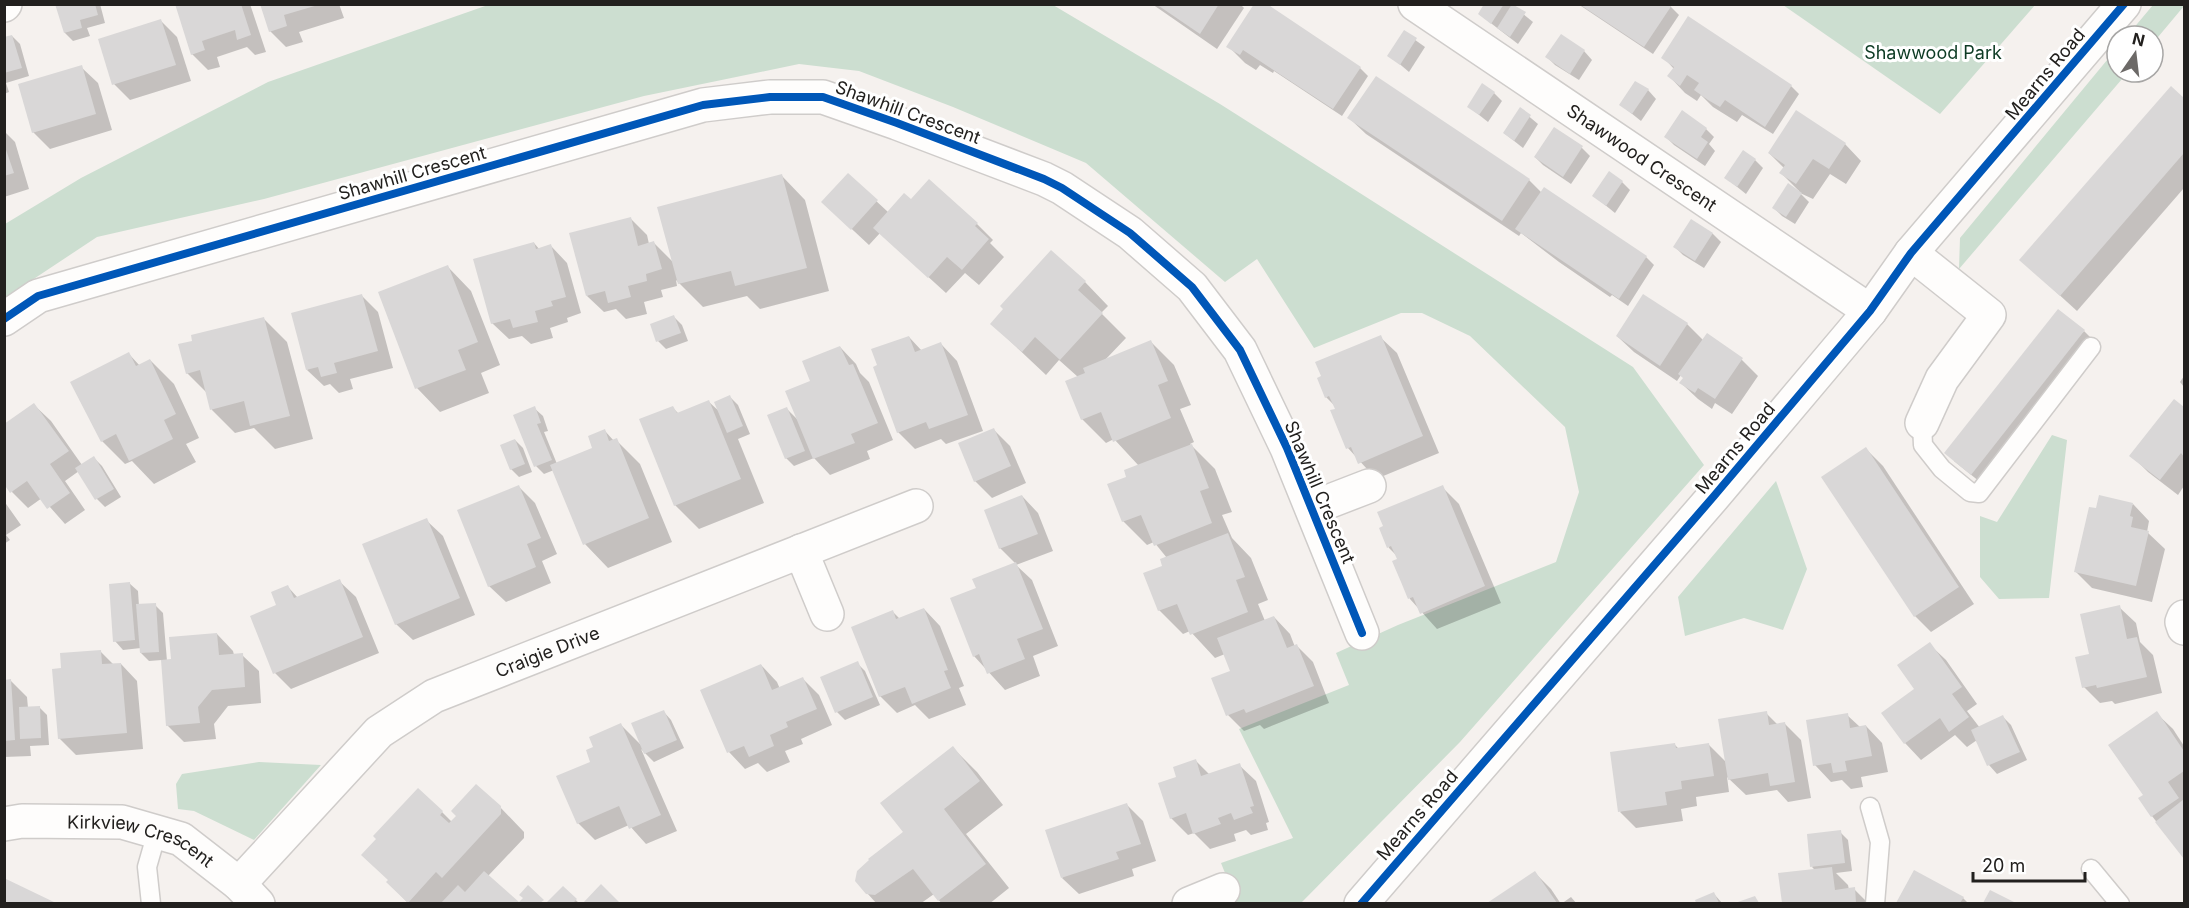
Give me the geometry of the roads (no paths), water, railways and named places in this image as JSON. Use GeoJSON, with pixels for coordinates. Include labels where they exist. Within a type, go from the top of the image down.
{"type":"FeatureCollection","features":[{"type":"Feature","properties":{"kind":"street","name":"Shawwood Crescent"},"geometry":{"type":"LineString","coordinates":[[1415,4],[1870,311]]}},
{"type":"Feature","properties":{"kind":"street","name":"Mearns Road"},"geometry":{"type":"LineString","coordinates":[[1361,903],[1714,496],[1870,311],[1911,253],[2124,4]]}},
{"type":"Feature","properties":{"kind":"street","name":"Shawhill Crescent"},"geometry":{"type":"LineString","coordinates":[[4,319],[38,296],[703,105],[770,96],[823,97],[897,123],[1062,188],[1130,233],[1192,288],[1240,350],[1287,448],[1362,633]]}},
{"type":"Feature","properties":{"kind":"street"},"geometry":{"type":"LineString","coordinates":[[1911,253],[1989,315],[1942,379],[1922,423]]}},
{"type":"Feature","properties":{"kind":"street","name":"Shawhill Crescent"},"geometry":{"type":"LineString","coordinates":[[1312,508],[1369,486]]}},
{"type":"Feature","properties":{"kind":"street","name":"Craigie Drive"},"geometry":{"type":"LineString","coordinates":[[248,894],[379,732],[434,696],[916,506]]}},
{"type":"Feature","properties":{"kind":"street"},"geometry":{"type":"LineString","coordinates":[[801,551],[827,614]]}},
{"type":"Feature","properties":{"kind":"street"},"geometry":{"type":"LineString","coordinates":[[2184,617],[2182,622],[2184,628]]}},
{"type":"Feature","properties":{"kind":"street","name":"Kirkview Crescent"},"geometry":{"type":"LineString","coordinates":[[4,824],[22,821],[122,822],[157,832],[181,839],[248,894]]}},
{"type":"Feature","properties":{"kind":"street"},"geometry":{"type":"LineString","coordinates":[[1189,903],[1223,890]]}},
{"type":"Feature","properties":{"kind":"lane"},"geometry":{"type":"LineString","coordinates":[[1922,423],[1923,445],[1942,469],[1970,492],[1979,493],[2091,347]]}},
{"type":"Feature","properties":{"kind":"lane"},"geometry":{"type":"LineString","coordinates":[[1870,807],[1880,842],[1875,903]]}},
{"type":"Feature","properties":{"kind":"lane"},"geometry":{"type":"LineString","coordinates":[[151,903],[147,867],[157,832]]}},
{"type":"Feature","properties":{"kind":"lane"},"geometry":{"type":"LineString","coordinates":[[2091,869],[2120,903]]}},
{"type":"Feature","properties":{"kind":"park label","name":"Shawwood Park"},"geometry":{"type":"Point","coordinates":[1933,52]}}]}
